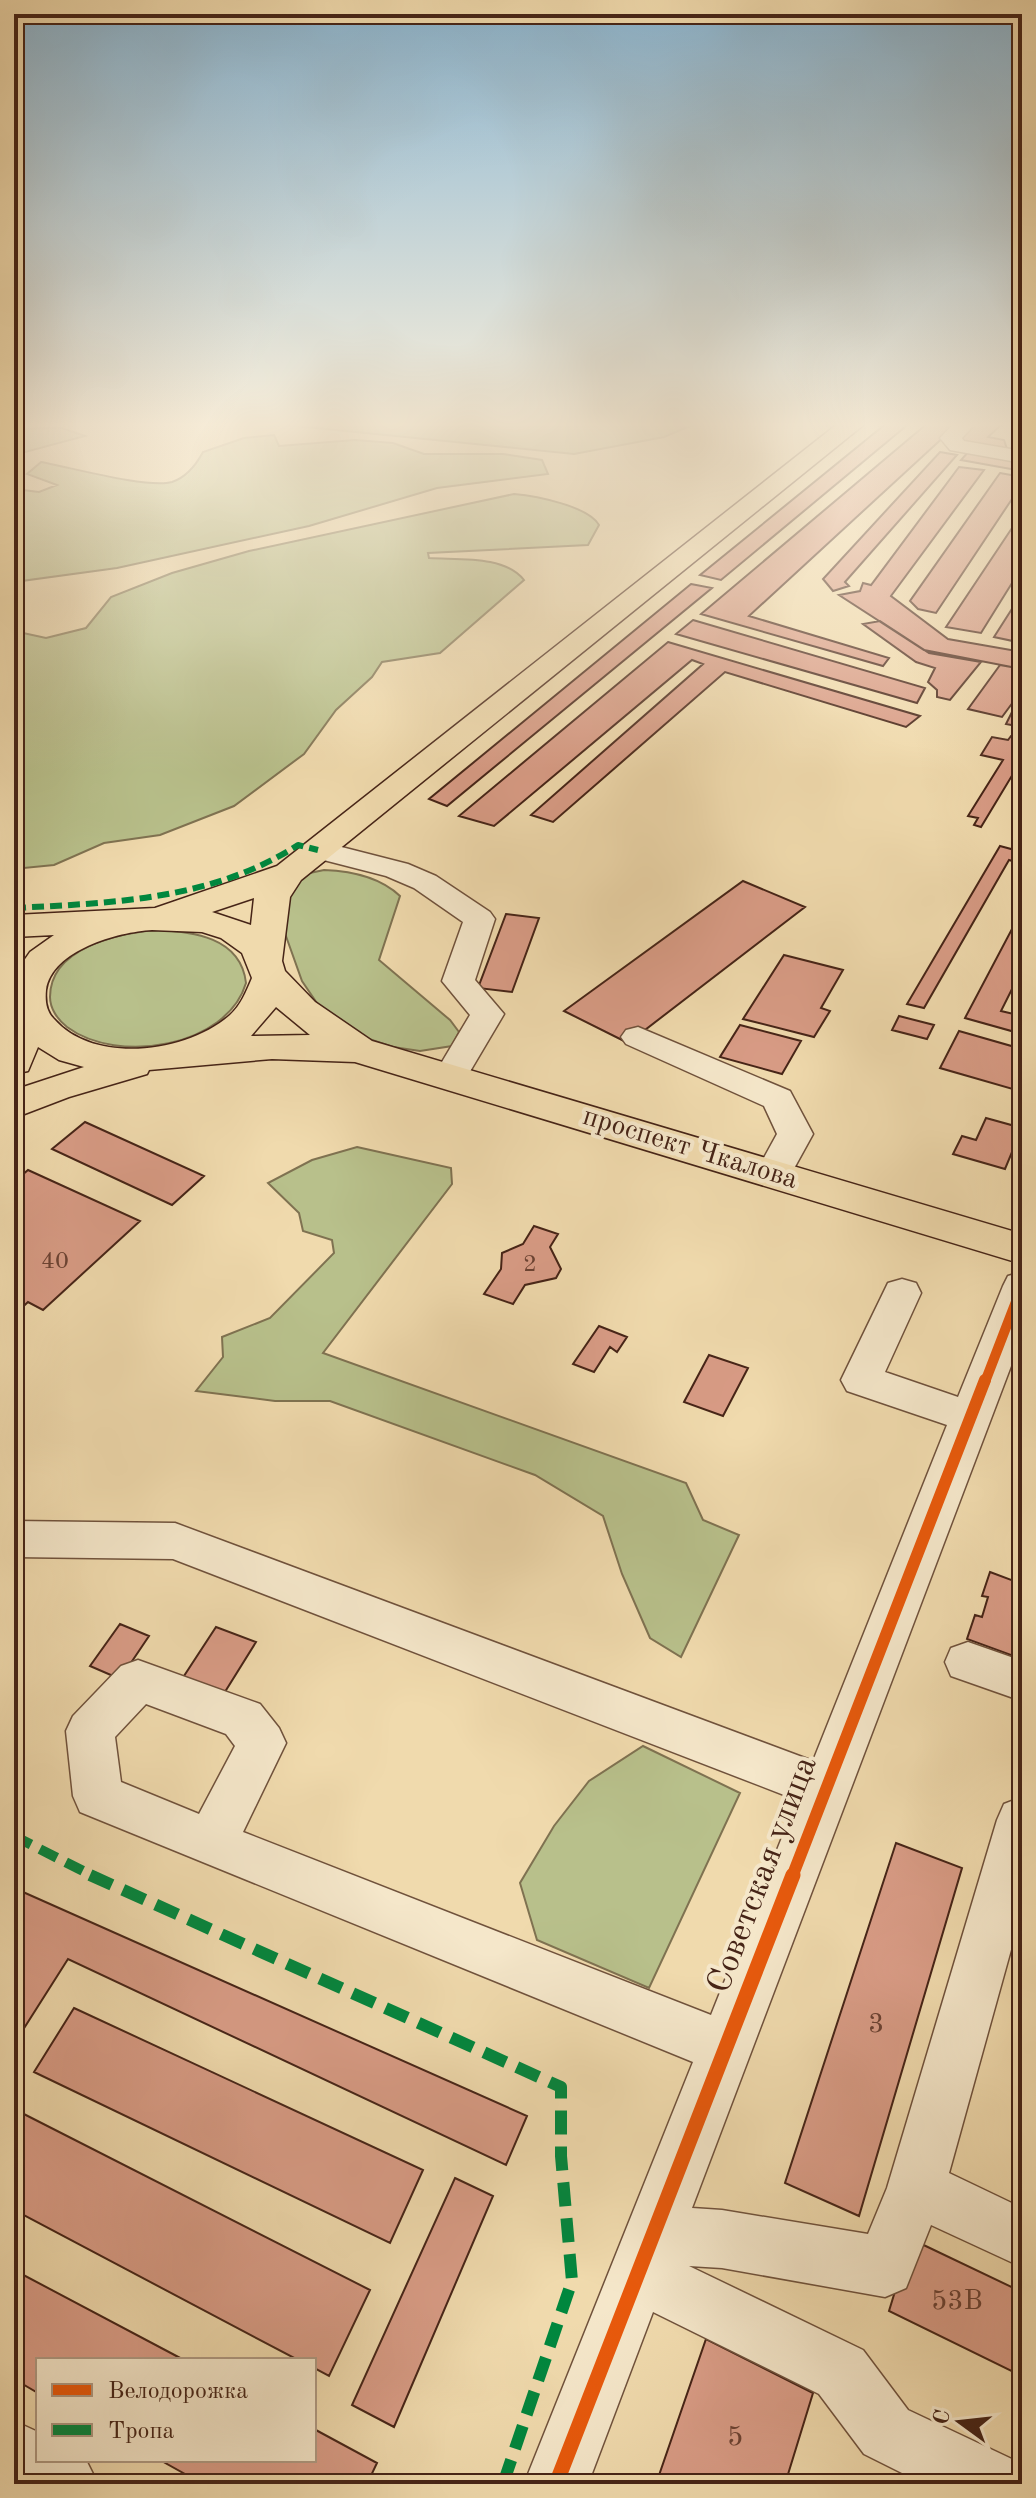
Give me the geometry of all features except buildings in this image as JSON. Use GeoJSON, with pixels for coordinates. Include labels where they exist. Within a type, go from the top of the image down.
{"type":"FeatureCollection","features":[{"type":"Feature","properties":{"kind":"main road"},"geometry":{"type":"LineString","coordinates":[[14,1105],[55,1088],[166,1057],[228,1035],[239,1027],[259,1009],[268,969],[272,897],[289,873],[709,539]]}},
{"type":"Feature","properties":{"kind":"main road"},"geometry":{"type":"LineString","coordinates":[[14,1062],[30,979],[50,954],[82,934],[221,898],[289,873]]}},
{"type":"Feature","properties":{"kind":"main road"},"geometry":{"type":"LineString","coordinates":[[14,926],[191,918],[224,926],[249,940],[305,1014],[358,1050]]}},
{"type":"Feature","properties":{"kind":"main road"},"geometry":{"type":"LineString","coordinates":[[23,1006],[54,1042],[97,1058],[166,1057],[287,1047],[358,1050]]}},
{"type":"Feature","properties":{"kind":"main road","name":"проспект Чкалова"},"geometry":{"type":"LineString","coordinates":[[358,1050],[1022,1249]]}},
{"type":"Feature","properties":{"kind":"street"},"geometry":{"type":"LineString","coordinates":[[318,850],[397,870],[425,882],[479,919],[458,981],[487,1014],[450,1077]]}},
{"type":"Feature","properties":{"kind":"street"},"geometry":{"type":"LineString","coordinates":[[638,1037],[778,1099],[795,1134],[773,1174]]}},
{"type":"Feature","properties":{"kind":"street","name":"Советская улица"},"geometry":{"type":"LineString","coordinates":[[556,2484],[1022,1286]]}},
{"type":"Feature","properties":{"kind":"street"},"geometry":{"type":"LineString","coordinates":[[902,1293],[861,1380],[971,1417]]}},
{"type":"Feature","properties":{"kind":"street"},"geometry":{"type":"LineString","coordinates":[[14,1539],[175,1541],[827,1789]]}},
{"type":"Feature","properties":{"kind":"street"},"geometry":{"type":"LineString","coordinates":[[968,1662],[1022,1681]]}},
{"type":"Feature","properties":{"kind":"street"},"geometry":{"type":"LineString","coordinates":[[646,2254],[722,2239],[885,2267],[916,2188],[1022,1820]]}},
{"type":"Feature","properties":{"kind":"street"},"geometry":{"type":"LineString","coordinates":[[211,1843],[726,2048]]}},
{"type":"Feature","properties":{"kind":"street"},"geometry":{"type":"LineString","coordinates":[[916,2188],[1022,2238]]}},
{"type":"Feature","properties":{"kind":"street"},"geometry":{"type":"LineString","coordinates":[[646,2254],[841,2372],[886,2432],[993,2484]]}},
{"type":"Feature","properties":{"kind":"street"},"geometry":{"type":"LineString","coordinates":[[14,2453],[66,2484]]}},
{"type":"Feature","properties":{"kind":"green space"},"geometry":{"type":"Polygon","coordinates":[[[14,539],[252,539],[117,568],[14,582],[14,539]]]}},
{"type":"Feature","properties":{"kind":"green space"},"geometry":{"type":"Polygon","coordinates":[[[307,539],[592,539],[588,545],[428,553],[429,558],[467,559],[505,566],[524,580],[440,653],[382,662],[372,677],[336,710],[304,754],[234,806],[160,835],[104,843],[54,865],[14,869],[14,631],[46,638],[86,628],[111,597],[172,573],[307,539]]]}},
{"type":"Feature","properties":{"kind":"green space"},"geometry":{"type":"Polygon","coordinates":[[[324,870],[365,876],[400,896],[379,960],[450,1020],[459,1032],[452,1046],[420,1051],[393,1047],[345,1031],[323,1012],[302,981],[282,925],[291,885],[305,874],[324,870]]]}},
{"type":"Feature","properties":{"kind":"green space"},"geometry":{"type":"Polygon","coordinates":[[[154,930],[198,935],[225,946],[235,955],[246,983],[235,1005],[217,1022],[194,1035],[141,1047],[89,1039],[67,1027],[58,1018],[50,1001],[53,980],[61,966],[73,955],[105,940],[154,930]]]}},
{"type":"Feature","properties":{"kind":"green space"},"geometry":{"type":"Polygon","coordinates":[[[357,1147],[451,1168],[452,1184],[323,1353],[686,1483],[703,1520],[739,1535],[681,1657],[650,1638],[622,1574],[603,1516],[535,1475],[330,1401],[275,1401],[196,1391],[223,1357],[222,1337],[270,1318],[334,1253],[332,1240],[303,1231],[299,1213],[268,1183],[312,1160],[357,1147]]]}},
{"type":"Feature","properties":{"kind":"green space"},"geometry":{"type":"Polygon","coordinates":[[[643,1746],[740,1793],[649,1988],[537,1940],[520,1883],[554,1826],[589,1781],[643,1746]]]}},
{"type":"Feature","properties":{"kind":"marked path"},"geometry":{"type":"LineString","coordinates":[[14,908],[124,901],[200,889],[268,864],[298,845],[318,850]]}},
{"type":"Feature","properties":{"kind":"marked path"},"geometry":{"type":"LineString","coordinates":[[14,1836],[70,1866],[561,2087],[561,2156],[572,2281],[503,2484]]}},
{"type":"Feature","properties":{"kind":"cycle path"},"geometry":{"type":"LineString","coordinates":[[556,2484],[1022,1286]]}}]}
